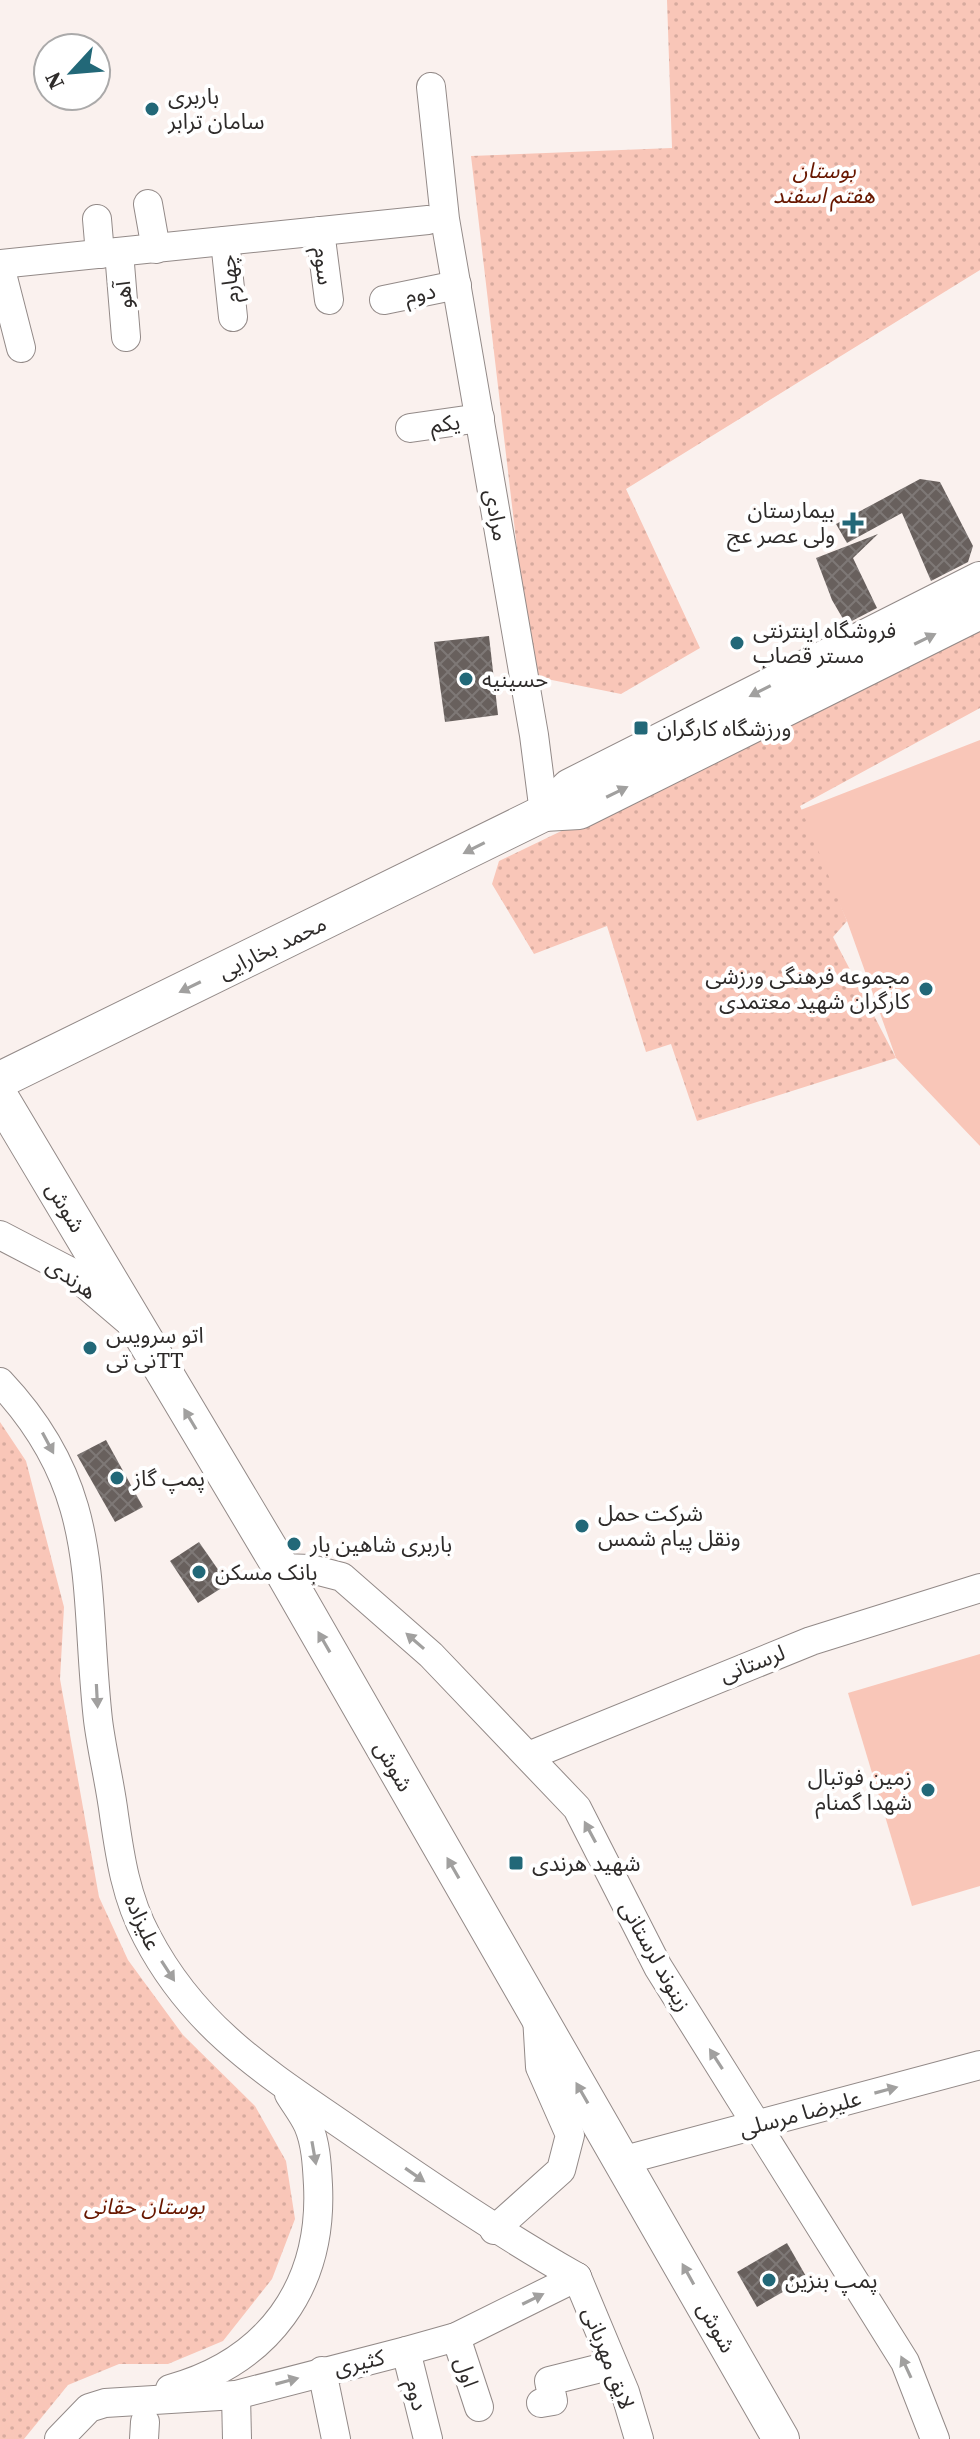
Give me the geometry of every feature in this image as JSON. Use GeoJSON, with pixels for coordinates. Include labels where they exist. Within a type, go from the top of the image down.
{"type":"FeatureCollection","features":[{"type":"Feature","properties":{"kind":"main road","name":"محمد بخارایی"},"geometry":{"type":"LineString","coordinates":[[0,1080],[544,813],[570,787],[980,580]]}},
{"type":"Feature","properties":{"kind":"main road","name":"محمد بخارایی"},"geometry":{"type":"LineString","coordinates":[[544,813],[579,811],[980,611]]}},
{"type":"Feature","properties":{"kind":"main road","name":"شوش"},"geometry":{"type":"LineString","coordinates":[[0,1097],[281,1568],[781,2439]]}},
{"type":"Feature","properties":{"kind":"street","name":"مرادی"},"geometry":{"type":"LineString","coordinates":[[431,87],[436,219],[457,285],[534,735],[544,813]]}},
{"type":"Feature","properties":{"kind":"street"},"geometry":{"type":"LineString","coordinates":[[148,204],[156,249]]}},
{"type":"Feature","properties":{"kind":"street","name":"آهو"},"geometry":{"type":"LineString","coordinates":[[97,219],[110,253],[126,337]]}},
{"type":"Feature","properties":{"kind":"street"},"geometry":{"type":"LineString","coordinates":[[21,348],[0,265],[436,219]]}},
{"type":"Feature","properties":{"kind":"street","name":"سوم"},"geometry":{"type":"LineString","coordinates":[[320,231],[329,300]]}},
{"type":"Feature","properties":{"kind":"street","name":"چهارم"},"geometry":{"type":"LineString","coordinates":[[225,241],[233,317]]}},
{"type":"Feature","properties":{"kind":"street","name":"دوم"},"geometry":{"type":"LineString","coordinates":[[384,300],[457,285]]}},
{"type":"Feature","properties":{"kind":"street","name":"یکم"},"geometry":{"type":"LineString","coordinates":[[410,428],[480,418]]}},
{"type":"Feature","properties":{"kind":"street","name":"هرندی"},"geometry":{"type":"LineString","coordinates":[[0,1235],[71,1272],[138,1330]]}},
{"type":"Feature","properties":{"kind":"street","name":"علیزاده"},"geometry":{"type":"LineString","coordinates":[[0,1382],[45,1436],[61,1470],[83,1537],[98,1718],[117,1849],[138,1917],[160,1960],[195,2010],[226,2042],[494,2230],[577,2277]]}},
{"type":"Feature","properties":{"kind":"street","name":"زینوند لرستانی"},"geometry":{"type":"LineString","coordinates":[[281,1568],[311,1569],[342,1577],[431,1655],[531,1755],[577,1808],[658,1967],[905,2362],[935,2439]]}},
{"type":"Feature","properties":{"kind":"street","name":"لرستانی"},"geometry":{"type":"LineString","coordinates":[[531,1755],[811,1641],[980,1588]]}},
{"type":"Feature","properties":{"kind":"street"},"geometry":{"type":"LineString","coordinates":[[494,2230],[561,2170],[570,2135],[540,2067],[537,2014]]}},
{"type":"Feature","properties":{"kind":"street","name":"علیرضا مرسلی"},"geometry":{"type":"LineString","coordinates":[[621,2161],[980,2065]]}},
{"type":"Feature","properties":{"kind":"street"},"geometry":{"type":"LineString","coordinates":[[59,2439],[89,2408],[139,2421],[187,2385],[241,2357],[261,2342],[298,2294],[315,2240],[320,2212],[318,2178],[309,2127],[282,2083]]}},
{"type":"Feature","properties":{"kind":"street","name":"کثیری"},"geometry":{"type":"LineString","coordinates":[[139,2421],[456,2337],[577,2277]]}},
{"type":"Feature","properties":{"kind":"street","name":"لایق مهربانی"},"geometry":{"type":"LineString","coordinates":[[577,2277],[613,2365],[634,2437]]}},
{"type":"Feature","properties":{"kind":"street","name":"اول"},"geometry":{"type":"LineString","coordinates":[[456,2337],[479,2407]]}},
{"type":"Feature","properties":{"kind":"street","name":"دوم"},"geometry":{"type":"LineString","coordinates":[[406,2351],[428,2439]]}},
{"type":"Feature","properties":{"kind":"street"},"geometry":{"type":"LineString","coordinates":[[541,2403],[553,2401],[549,2381],[613,2365]]}},
{"type":"Feature","properties":{"kind":"street"},"geometry":{"type":"LineString","coordinates":[[322,2371],[336,2439]]}},
{"type":"Feature","properties":{"kind":"street"},"geometry":{"type":"LineString","coordinates":[[236,2395],[237,2439]]}},
{"type":"Feature","properties":{"kind":"green space","name":"بوستان هفتم اسفند"},"geometry":{"type":"Polygon","coordinates":[[[667,0],[980,0],[980,270],[626,489],[700,648],[621,694],[532,676],[471,156],[672,148],[667,0]]]}},
{"type":"Feature","properties":{"kind":"green space"},"geometry":{"type":"Polygon","coordinates":[[[980,629],[980,708],[800,806],[847,921],[833,937],[896,1058],[697,1121],[671,1044],[646,1052],[607,926],[534,954],[492,884],[499,861],[980,629]]]}},
{"type":"Feature","properties":{"kind":"green space","name":"مجموعه فرهنگی ورزشی کارگران شهید معتمدی"},"geometry":{"type":"Polygon","coordinates":[[[980,740],[980,1146],[896,1058],[847,921],[798,811],[980,740]]]}},
{"type":"Feature","properties":{"kind":"green space","name":"بوستان حقانی"},"geometry":{"type":"Polygon","coordinates":[[[0,1422],[26,1461],[64,1607],[60,1679],[99,1897],[128,1960],[183,2035],[255,2106],[286,2161],[295,2219],[272,2279],[223,2341],[168,2364],[119,2364],[68,2385],[24,2439],[0,2439],[0,1422]]]}},
{"type":"Feature","properties":{"kind":"green space","name":"زمین فوتبال شهدا گمنام"},"geometry":{"type":"Polygon","coordinates":[[[980,1654],[980,1886],[912,1906],[848,1693],[980,1654]]]}},
{"type":"Feature","properties":{"kind":"building"},"geometry":{"type":"Polygon","coordinates":[[[920,479],[940,482],[973,546],[968,562],[931,581],[902,513],[847,543],[836,524],[920,479]]]}},
{"type":"Feature","properties":{"kind":"building"},"geometry":{"type":"Polygon","coordinates":[[[878,534],[853,558],[877,608],[846,624],[832,600],[816,558],[878,534]]]}},
{"type":"Feature","properties":{"kind":"building","name":"حسینیه"},"geometry":{"type":"Polygon","coordinates":[[[489,636],[498,715],[445,722],[434,642],[489,636]]]}},
{"type":"Feature","properties":{"kind":"building"},"geometry":{"type":"Polygon","coordinates":[[[106,1440],[143,1507],[115,1522],[77,1455],[106,1440]]]}},
{"type":"Feature","properties":{"kind":"building","name":"بانک مسکن"},"geometry":{"type":"Polygon","coordinates":[[[199,1542],[228,1584],[198,1603],[170,1561],[199,1542]]]}},
{"type":"Feature","properties":{"kind":"building"},"geometry":{"type":"Polygon","coordinates":[[[787,2243],[807,2278],[757,2307],[737,2272],[787,2243]]]}},
{"type":"Feature","properties":{"kind":"place","name":"باربری سامان ترابر"},"geometry":{"type":"Point","coordinates":[152,109]}},
{"type":"Feature","properties":{"kind":"place","name":"بیمارستان ولی عصر عج"},"geometry":{"type":"Point","coordinates":[853,523]}},
{"type":"Feature","properties":{"kind":"place","name":"فروشگاه اینترنتی مستر قصاب"},"geometry":{"type":"Point","coordinates":[737,643]}},
{"type":"Feature","properties":{"kind":"place","name":"حسینیه"},"geometry":{"type":"Point","coordinates":[466,679]}},
{"type":"Feature","properties":{"kind":"place","name":"ورزشگاه کارگران"},"geometry":{"type":"Point","coordinates":[641,728]}},
{"type":"Feature","properties":{"kind":"place","name":"مجموعه فرهنگی ورزشی کارگران شهید معتمدی"},"geometry":{"type":"Point","coordinates":[926,989]}},
{"type":"Feature","properties":{"kind":"place","name":"اتو سرویس تی تیTT"},"geometry":{"type":"Point","coordinates":[90,1348]}},
{"type":"Feature","properties":{"kind":"place","name":"پمپ گاز"},"geometry":{"type":"Point","coordinates":[117,1478]}},
{"type":"Feature","properties":{"kind":"place","name":"شرکت حمل ونقل پیام شمس"},"geometry":{"type":"Point","coordinates":[582,1526]}},
{"type":"Feature","properties":{"kind":"place","name":"باربری شاهین بار"},"geometry":{"type":"Point","coordinates":[294,1544]}},
{"type":"Feature","properties":{"kind":"place","name":"بانک مسکن"},"geometry":{"type":"Point","coordinates":[199,1572]}},
{"type":"Feature","properties":{"kind":"place","name":"زمین فوتبال شهدا گمنام"},"geometry":{"type":"Point","coordinates":[928,1790]}},
{"type":"Feature","properties":{"kind":"place","name":"شهید هرندی"},"geometry":{"type":"Point","coordinates":[516,1863]}},
{"type":"Feature","properties":{"kind":"place","name":"پمپ بنزین"},"geometry":{"type":"Point","coordinates":[769,2280]}}]}
